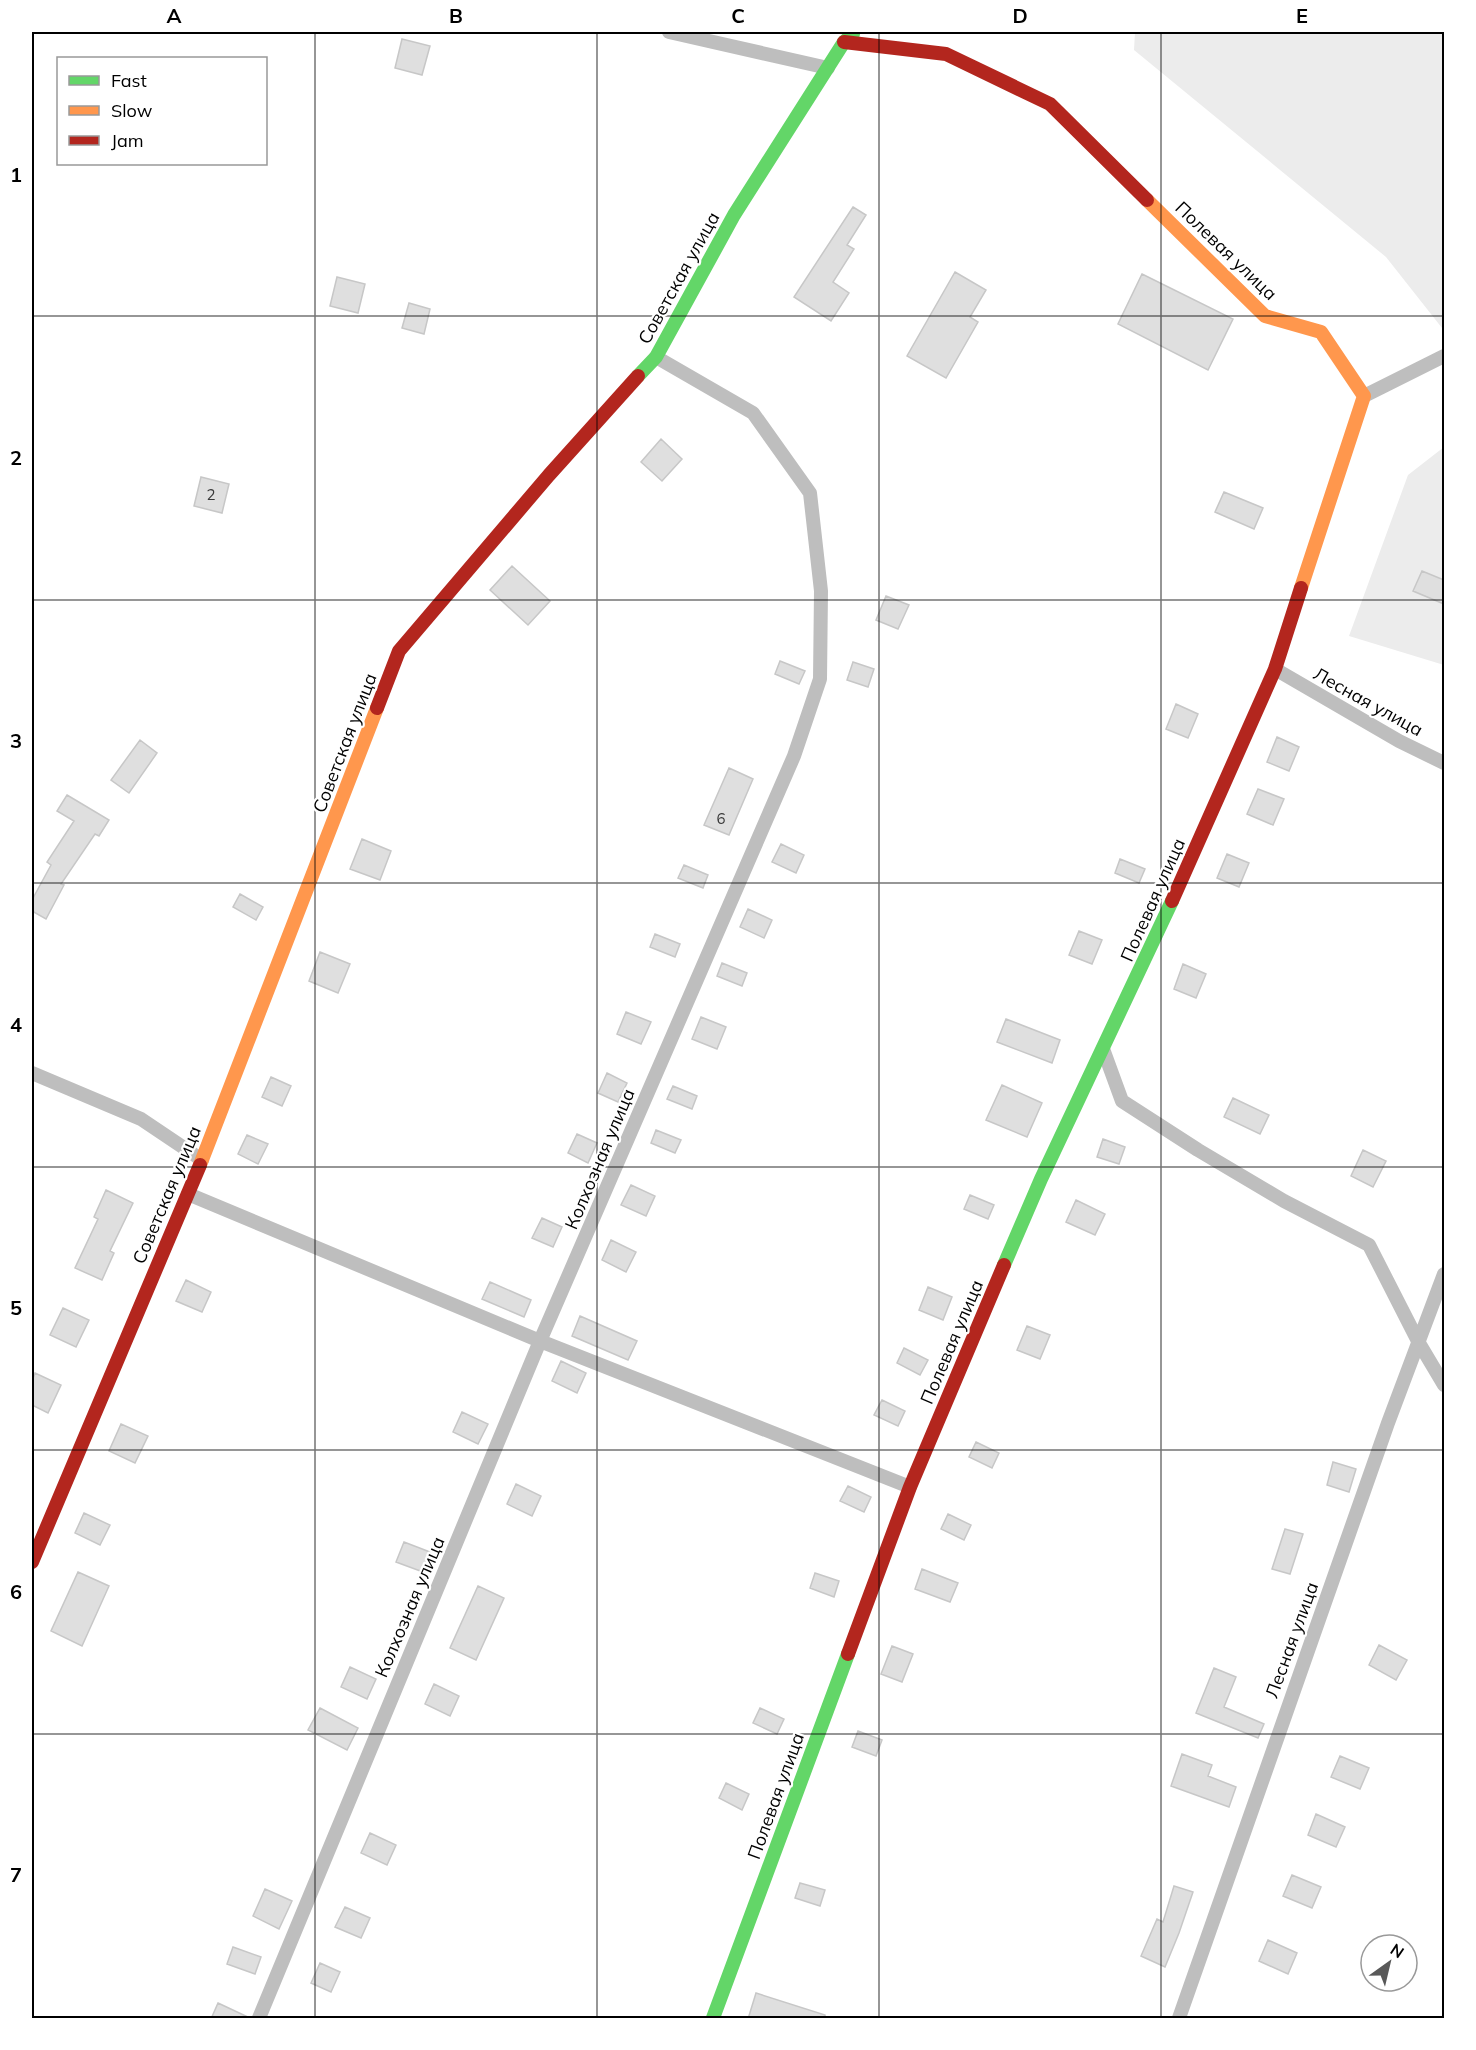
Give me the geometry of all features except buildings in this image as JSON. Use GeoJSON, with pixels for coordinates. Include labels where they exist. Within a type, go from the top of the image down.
{"type":"FeatureCollection","features":[{"type":"Feature","properties":{"kind":"street"},"geometry":{"type":"LineString","coordinates":[[669,32],[828,68]]}},
{"type":"Feature","properties":{"kind":"street","name":"Советская улица"},"geometry":{"type":"LineString","coordinates":[[32,1562],[202,1160],[399,651],[549,475],[656,357],[734,215],[844,42],[855,32]]}},
{"type":"Feature","properties":{"kind":"street","name":"Полевая улица"},"geometry":{"type":"LineString","coordinates":[[713,2019],[910,1487],[1041,1179],[1151,949],[1275,669],[1364,396],[1321,332],[1265,316],[1050,105],[946,54],[844,42]]}},
{"type":"Feature","properties":{"kind":"street"},"geometry":{"type":"LineString","coordinates":[[1364,396],[1444,356]]}},
{"type":"Feature","properties":{"kind":"street","name":"Колхозная улица"},"geometry":{"type":"LineString","coordinates":[[259,2019],[540,1341],[794,756],[820,679],[820,591],[810,493],[753,413],[656,357]]}},
{"type":"Feature","properties":{"kind":"street","name":"Лесная улица"},"geometry":{"type":"LineString","coordinates":[[1275,669],[1399,741],[1444,763]]}},
{"type":"Feature","properties":{"kind":"street"},"geometry":{"type":"LineString","coordinates":[[1103,1049],[1122,1101],[1284,1201],[1369,1245],[1419,1343],[1444,1385]]}},
{"type":"Feature","properties":{"kind":"street"},"geometry":{"type":"LineString","coordinates":[[32,1073],[141,1119],[202,1160]]}},
{"type":"Feature","properties":{"kind":"street"},"geometry":{"type":"LineString","coordinates":[[188,1194],[540,1341],[910,1487]]}},
{"type":"Feature","properties":{"kind":"street","name":"Лесная улица"},"geometry":{"type":"LineString","coordinates":[[1179,2019],[1376,1456],[1444,1274]]}},
{"type":"Feature","properties":{"kind":"shaded area"},"geometry":{"type":"Polygon","coordinates":[[[1135,32],[1444,32],[1444,327],[1442,328],[1386,257],[1134,50],[1135,32]]]}},
{"type":"Feature","properties":{"kind":"shaded area"},"geometry":{"type":"Polygon","coordinates":[[[1444,447],[1444,665],[1349,636],[1408,475],[1444,447]]]}},
{"type":"Feature","properties":{"kind":"traffic: fast"},"geometry":{"type":"LineString","coordinates":[[638,376],[656,357],[734,215],[844,42],[853,34]]}},
{"type":"Feature","properties":{"kind":"traffic: fast"},"geometry":{"type":"LineString","coordinates":[[1004,1265],[1041,1179],[1172,901]]}},
{"type":"Feature","properties":{"kind":"traffic: fast"},"geometry":{"type":"LineString","coordinates":[[713,2018],[848,1654]]}},
{"type":"Feature","properties":{"kind":"traffic: slow"},"geometry":{"type":"LineString","coordinates":[[1147,200],[1265,316],[1321,332],[1364,396],[1301,588]]}},
{"type":"Feature","properties":{"kind":"traffic: slow"},"geometry":{"type":"LineString","coordinates":[[200,1165],[377,708]]}},
{"type":"Feature","properties":{"kind":"traffic: jam"},"geometry":{"type":"LineString","coordinates":[[844,42],[946,54],[1050,104],[1147,200]]}},
{"type":"Feature","properties":{"kind":"traffic: jam"},"geometry":{"type":"LineString","coordinates":[[377,708],[399,651],[549,475],[638,376]]}},
{"type":"Feature","properties":{"kind":"traffic: jam"},"geometry":{"type":"LineString","coordinates":[[1172,901],[1275,669],[1301,588]]}},
{"type":"Feature","properties":{"kind":"traffic: jam"},"geometry":{"type":"LineString","coordinates":[[32,1562],[200,1165]]}},
{"type":"Feature","properties":{"kind":"traffic: jam"},"geometry":{"type":"LineString","coordinates":[[848,1654],[910,1487],[1004,1265]]}}]}
